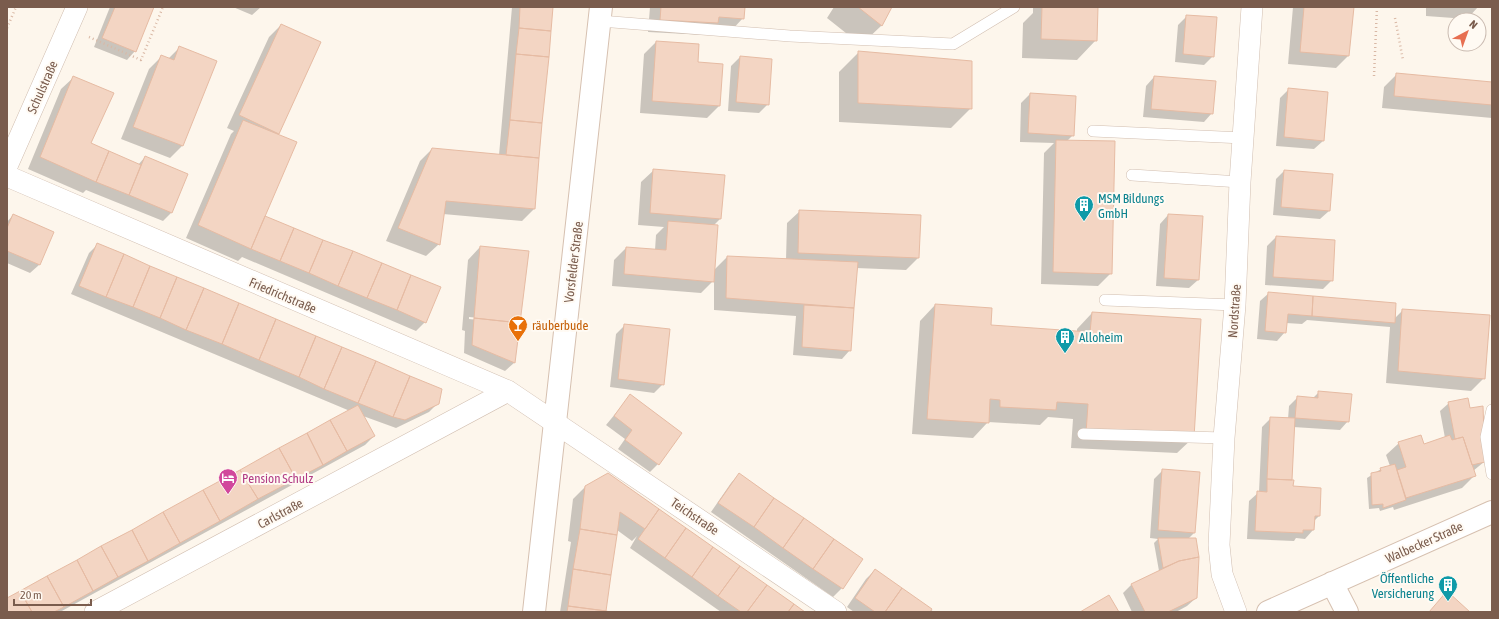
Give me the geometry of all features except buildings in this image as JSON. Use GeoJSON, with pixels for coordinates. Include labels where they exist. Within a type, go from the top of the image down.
{"type":"FeatureCollection","features":[{"type":"Feature","properties":{"kind":"main road","name":"Vorsfelder Straße"},"geometry":{"type":"LineString","coordinates":[[534,612],[554,422],[601,14]]}},
{"type":"Feature","properties":{"kind":"main road","name":"Walbecker Straße"},"geometry":{"type":"LineString","coordinates":[[1268,612],[1492,512]]}},
{"type":"Feature","properties":{"kind":"main road"},"geometry":{"type":"LineString","coordinates":[[1332,583],[1347,612]]}},
{"type":"Feature","properties":{"kind":"street","name":"Schulstraße"},"geometry":{"type":"LineString","coordinates":[[7,166],[77,7]]}},
{"type":"Feature","properties":{"kind":"street","name":"Nordstraße"},"geometry":{"type":"LineString","coordinates":[[1236,612],[1222,574],[1219,545],[1224,438],[1235,304],[1240,182],[1252,7]]}},
{"type":"Feature","properties":{"kind":"street","name":"Friedrichstraße"},"geometry":{"type":"LineString","coordinates":[[7,176],[508,391],[554,422]]}},
{"type":"Feature","properties":{"kind":"street","name":"Carlstraße"},"geometry":{"type":"LineString","coordinates":[[95,612],[508,391]]}},
{"type":"Feature","properties":{"kind":"street","name":"Teichstraße"},"geometry":{"type":"LineString","coordinates":[[554,422],[836,612]]}},
{"type":"Feature","properties":{"kind":"lane"},"geometry":{"type":"LineString","coordinates":[[601,14],[790,36],[954,44],[1014,7]]}},
{"type":"Feature","properties":{"kind":"lane"},"geometry":{"type":"LineString","coordinates":[[1092,130],[1244,138]]}},
{"type":"Feature","properties":{"kind":"lane"},"geometry":{"type":"LineString","coordinates":[[1132,175],[1240,182]]}},
{"type":"Feature","properties":{"kind":"lane"},"geometry":{"type":"LineString","coordinates":[[1105,300],[1235,304]]}},
{"type":"Feature","properties":{"kind":"lane"},"geometry":{"type":"LineString","coordinates":[[1492,410],[1486,437],[1492,474]]}},
{"type":"Feature","properties":{"kind":"lane"},"geometry":{"type":"LineString","coordinates":[[1083,434],[1224,438]]}},
{"type":"Feature","properties":{"kind":"path"},"geometry":{"type":"LineString","coordinates":[[7,28],[16,7]]}},
{"type":"Feature","properties":{"kind":"path"},"geometry":{"type":"LineString","coordinates":[[68,28],[141,60],[163,7]]}},
{"type":"Feature","properties":{"kind":"path"},"geometry":{"type":"LineString","coordinates":[[1374,76],[1378,7]]}},
{"type":"Feature","properties":{"kind":"path"},"geometry":{"type":"LineString","coordinates":[[1395,18],[1403,60]]}},
{"type":"Feature","properties":{"kind":"place","name":"MSM Bildungs GmbH"},"geometry":{"type":"Point","coordinates":[1084,222]}},
{"type":"Feature","properties":{"kind":"place","name":"räuberbude"},"geometry":{"type":"Point","coordinates":[518,342]}},
{"type":"Feature","properties":{"kind":"place","name":"Alloheim"},"geometry":{"type":"Point","coordinates":[1065,354]}},
{"type":"Feature","properties":{"kind":"place","name":"Pension Schulz"},"geometry":{"type":"Point","coordinates":[228,495]}},
{"type":"Feature","properties":{"kind":"place","name":"Öffentliche Versicherung"},"geometry":{"type":"Point","coordinates":[1448,602]}}]}
